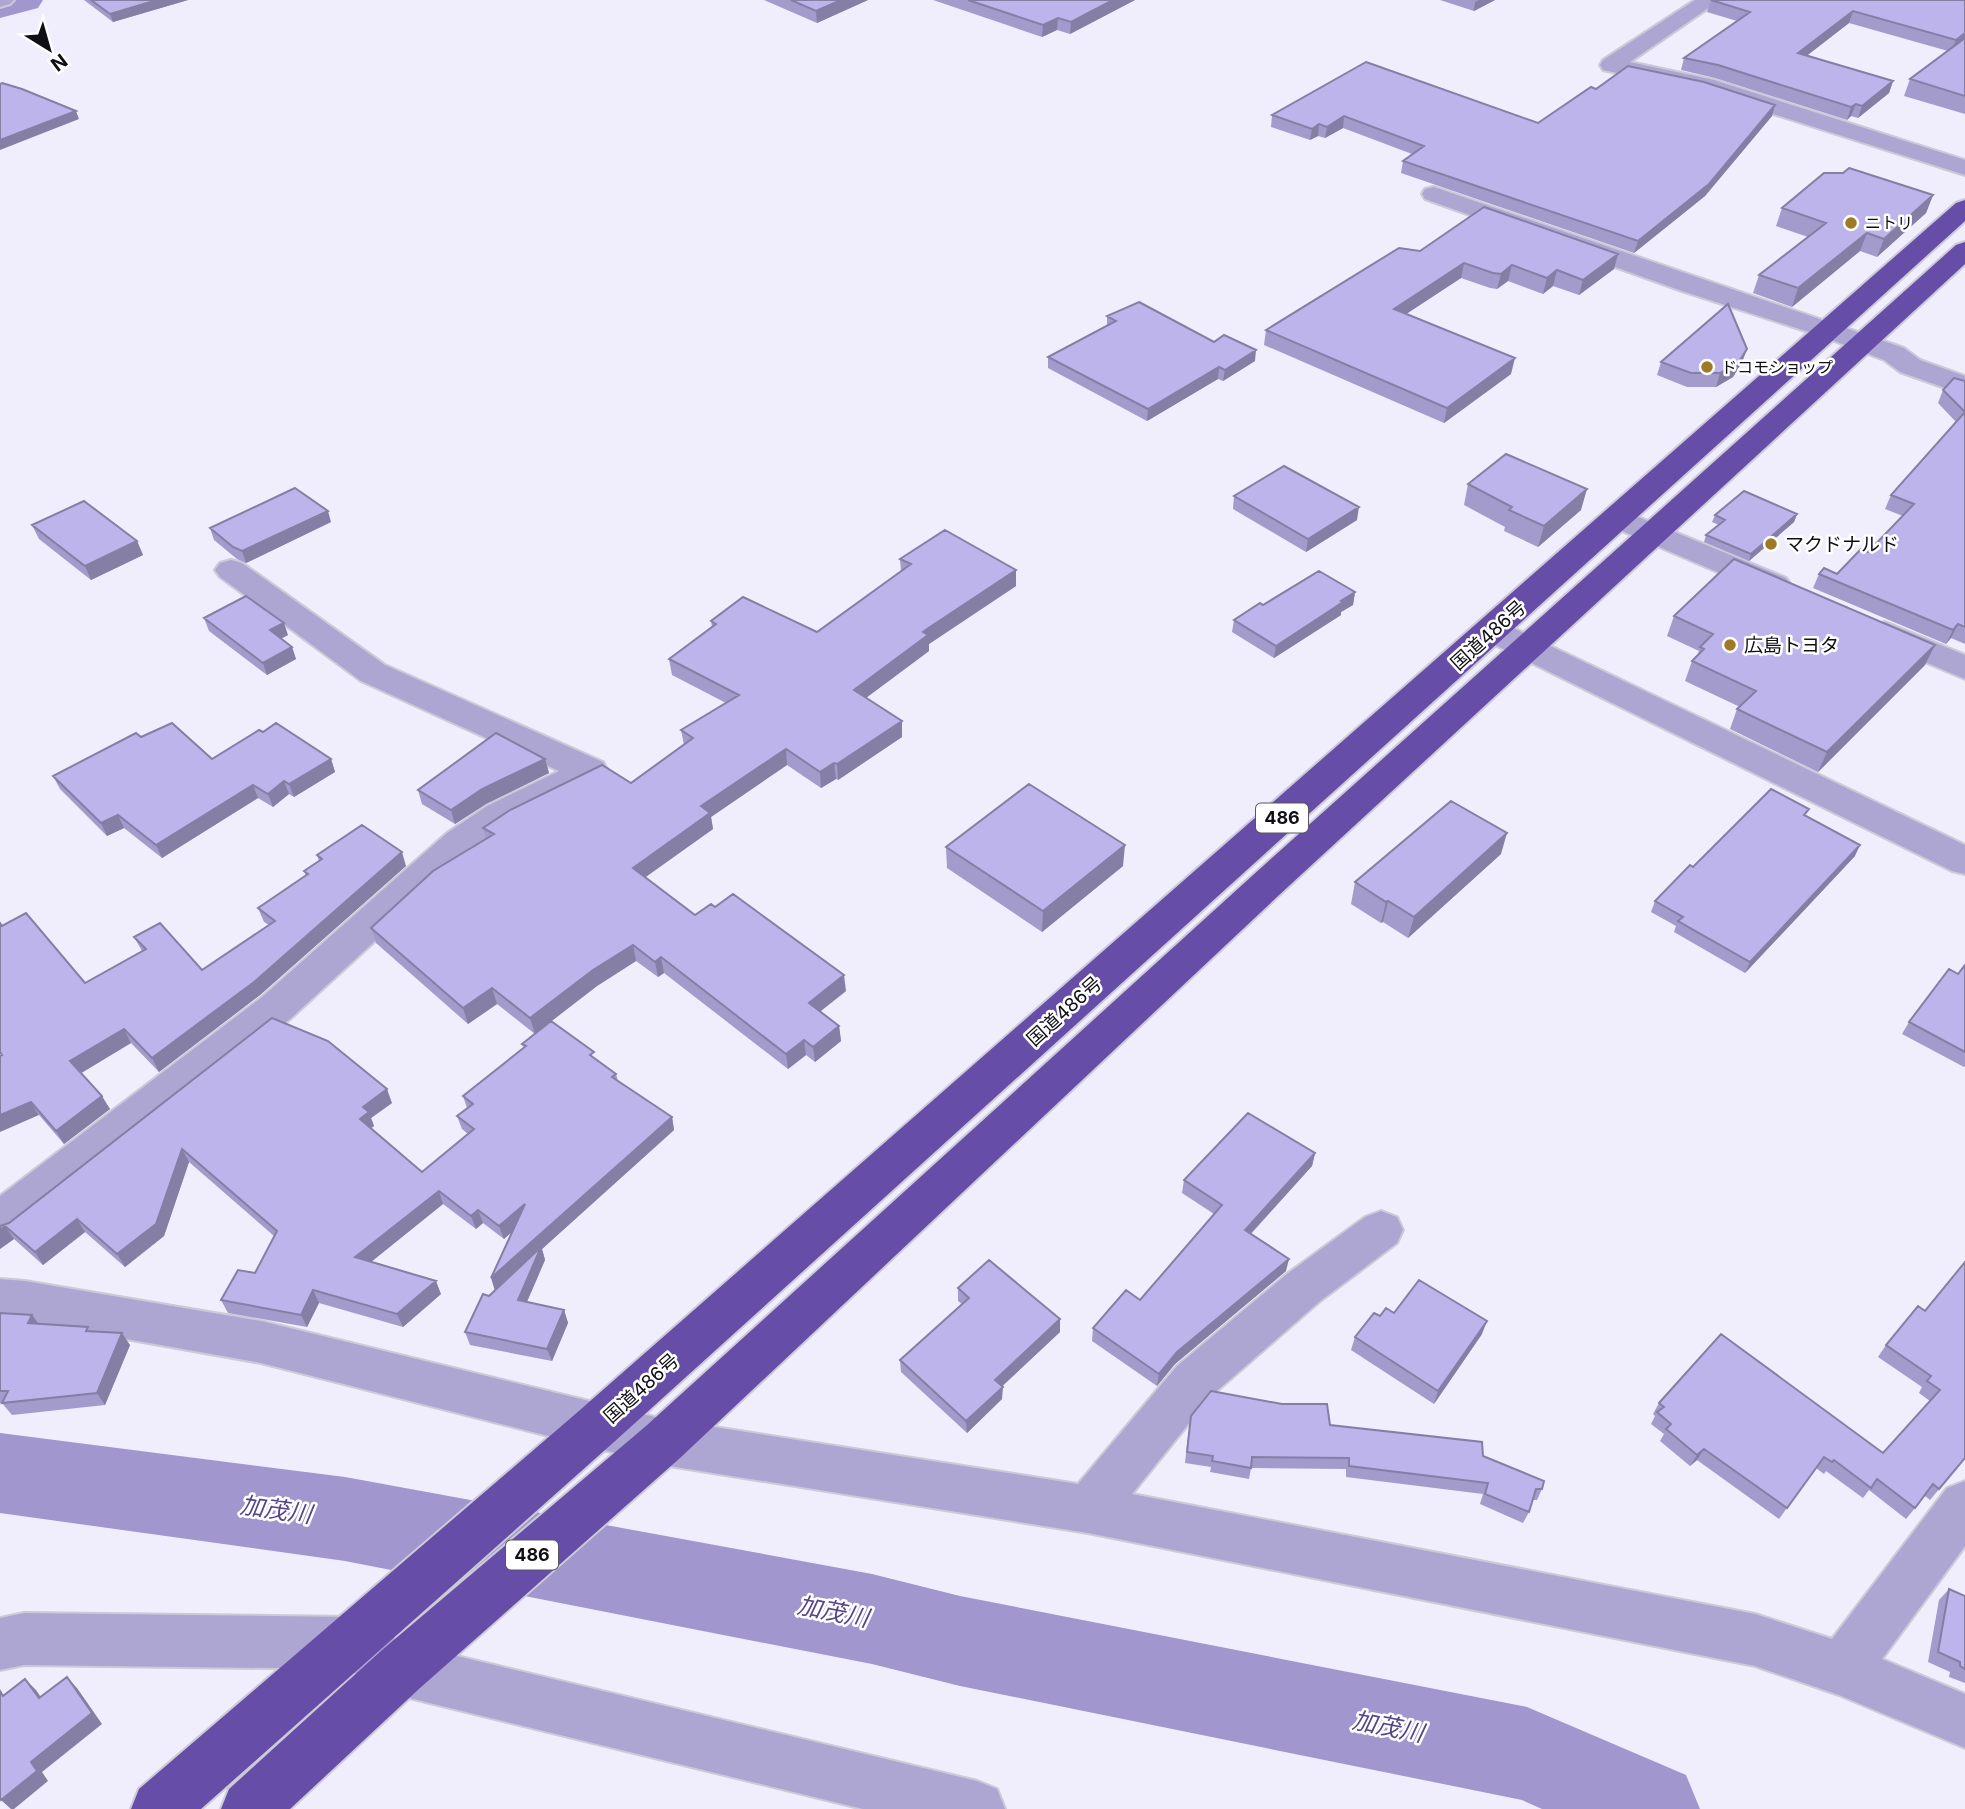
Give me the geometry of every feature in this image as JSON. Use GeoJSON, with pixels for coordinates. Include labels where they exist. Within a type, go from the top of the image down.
{"type":"FeatureCollection","features":[{"type":"Feature","properties":{"kind":"highway","name":"国道486号"},"geometry":{"type":"LineString","coordinates":[[249,1809],[401,1669],[663,1442],[1265,886],[1654,532],[1847,336],[1965,208]]}},
{"type":"Feature","properties":{"kind":"highway","name":"国道486号"},"geometry":{"type":"LineString","coordinates":[[159,1809],[597,1426],[1619,519],[1847,336],[1965,250]]}},
{"type":"Feature","properties":{"kind":"street"},"geometry":{"type":"LineString","coordinates":[[1709,0],[1611,65],[1706,85],[1965,168]]}},
{"type":"Feature","properties":{"kind":"street"},"geometry":{"type":"LineString","coordinates":[[1434,194],[1691,285],[1847,336],[1894,354],[1910,366],[1965,386]]}},
{"type":"Feature","properties":{"kind":"street"},"geometry":{"type":"LineString","coordinates":[[1619,519],[1799,596]]}},
{"type":"Feature","properties":{"kind":"street"},"geometry":{"type":"LineString","coordinates":[[0,1221],[276,1009],[460,842],[500,815],[590,771],[373,673],[231,570]]}},
{"type":"Feature","properties":{"kind":"street"},"geometry":{"type":"LineString","coordinates":[[1859,621],[1961,658]]}},
{"type":"Feature","properties":{"kind":"street"},"geometry":{"type":"LineString","coordinates":[[1493,631],[1965,861]]}},
{"type":"Feature","properties":{"kind":"street"},"geometry":{"type":"LineString","coordinates":[[1088,1509],[1194,1381],[1303,1288],[1381,1230]]}},
{"type":"Feature","properties":{"kind":"street"},"geometry":{"type":"LineString","coordinates":[[0,1299],[261,1342],[663,1442],[1088,1509],[1755,1640],[1842,1669],[1965,1721]]}},
{"type":"Feature","properties":{"kind":"street"},"geometry":{"type":"LineString","coordinates":[[1842,1669],[1965,1505]]}},
{"type":"Feature","properties":{"kind":"street"},"geometry":{"type":"LineString","coordinates":[[0,1644],[24,1639],[348,1643],[401,1669],[977,1809]]}},
{"type":"Feature","properties":{"kind":"building"},"geometry":{"type":"Polygon","coordinates":[[[91,0],[157,0],[110,14],[91,0]]]}},
{"type":"Feature","properties":{"kind":"building"},"geometry":{"type":"Polygon","coordinates":[[[791,0],[841,0],[816,11],[791,0]]]}},
{"type":"Feature","properties":{"kind":"building"},"geometry":{"type":"Polygon","coordinates":[[[968,0],[1113,0],[1071,22],[1058,18],[1043,25],[968,0]]]}},
{"type":"Feature","properties":{"kind":"building"},"geometry":{"type":"Polygon","coordinates":[[[1711,0],[1965,0],[1965,33],[1956,40],[1853,11],[1798,53],[1893,81],[1862,106],[1856,104],[1851,107],[1718,65],[1684,58],[1750,12],[1711,0]]]}},
{"type":"Feature","properties":{"kind":"building"},"geometry":{"type":"Polygon","coordinates":[[[1965,38],[1965,96],[1910,79],[1965,38]]]}},
{"type":"Feature","properties":{"kind":"building"},"geometry":{"type":"Polygon","coordinates":[[[1366,62],[1538,123],[1591,87],[1596,89],[1628,66],[1704,82],[1775,105],[1709,184],[1638,241],[1403,161],[1424,146],[1344,116],[1327,127],[1319,124],[1312,129],[1272,115],[1366,62]]]}},
{"type":"Feature","properties":{"kind":"building"},"geometry":{"type":"Polygon","coordinates":[[[2,83],[22,89],[76,111],[0,140],[2,83]]]}},
{"type":"Feature","properties":{"kind":"building"},"geometry":{"type":"Polygon","coordinates":[[[1849,168],[1933,195],[1884,239],[1867,233],[1798,288],[1759,275],[1826,223],[1782,208],[1824,173],[1843,173],[1849,168]]]}},
{"type":"Feature","properties":{"kind":"building"},"geometry":{"type":"Polygon","coordinates":[[[1484,207],[1618,254],[1583,280],[1557,270],[1547,278],[1512,265],[1501,274],[1464,263],[1394,309],[1515,358],[1447,408],[1266,330],[1399,248],[1420,251],[1484,207]]]}},
{"type":"Feature","properties":{"kind":"building"},"geometry":{"type":"Polygon","coordinates":[[[1139,302],[1214,342],[1224,335],[1256,350],[1225,370],[1219,367],[1148,409],[1048,357],[1116,321],[1107,316],[1139,302]]]}},
{"type":"Feature","properties":{"kind":"building"},"geometry":{"type":"Polygon","coordinates":[[[1728,304],[1747,349],[1738,363],[1720,373],[1691,373],[1661,362],[1728,304]]]}},
{"type":"Feature","properties":{"kind":"building"},"geometry":{"type":"Polygon","coordinates":[[[1954,378],[1965,381],[1965,412],[1943,390],[1954,378]]]}},
{"type":"Feature","properties":{"kind":"building"},"geometry":{"type":"Polygon","coordinates":[[[1965,412],[1965,627],[1958,624],[1953,630],[1819,574],[1824,568],[1837,574],[1861,549],[1868,552],[1914,504],[1891,495],[1965,412]]]}},
{"type":"Feature","properties":{"kind":"building"},"geometry":{"type":"Polygon","coordinates":[[[1506,454],[1587,489],[1544,526],[1509,510],[1512,507],[1468,484],[1506,454]]]}},
{"type":"Feature","properties":{"kind":"building"},"geometry":{"type":"Polygon","coordinates":[[[1284,466],[1359,507],[1308,539],[1234,496],[1284,466]]]}},
{"type":"Feature","properties":{"kind":"building"},"geometry":{"type":"Polygon","coordinates":[[[295,488],[328,511],[242,551],[210,528],[295,488]]]}},
{"type":"Feature","properties":{"kind":"building"},"geometry":{"type":"Polygon","coordinates":[[[1744,491],[1797,514],[1751,554],[1706,535],[1725,520],[1715,515],[1744,491]]]}},
{"type":"Feature","properties":{"kind":"building"},"geometry":{"type":"Polygon","coordinates":[[[84,501],[137,541],[85,566],[32,525],[84,501]]]}},
{"type":"Feature","properties":{"kind":"building"},"geometry":{"type":"Polygon","coordinates":[[[945,530],[1016,570],[927,629],[923,632],[928,635],[854,690],[902,721],[837,764],[834,763],[820,772],[786,749],[701,806],[710,813],[633,868],[695,915],[711,904],[715,907],[733,894],[844,975],[809,1003],[839,1026],[813,1047],[804,1040],[786,1054],[661,957],[655,962],[633,945],[593,970],[530,1018],[492,988],[463,1008],[371,928],[433,871],[494,834],[483,828],[510,810],[602,765],[631,783],[693,738],[681,730],[739,695],[669,659],[716,624],[711,621],[743,597],[817,632],[911,564],[900,559],[945,530]]]}},
{"type":"Feature","properties":{"kind":"building"},"geometry":{"type":"Polygon","coordinates":[[[1734,559],[1935,645],[1827,752],[1737,709],[1756,691],[1692,661],[1704,649],[1700,647],[1713,634],[1674,616],[1734,559]]]}},
{"type":"Feature","properties":{"kind":"building"},"geometry":{"type":"Polygon","coordinates":[[[1319,571],[1355,592],[1276,646],[1234,620],[1260,603],[1263,605],[1319,571]]]}},
{"type":"Feature","properties":{"kind":"building"},"geometry":{"type":"Polygon","coordinates":[[[246,596],[284,623],[270,630],[292,647],[263,663],[204,618],[246,596]]]}},
{"type":"Feature","properties":{"kind":"building"},"geometry":{"type":"Polygon","coordinates":[[[172,723],[212,759],[259,730],[263,732],[276,723],[331,759],[289,784],[284,781],[268,794],[253,785],[156,845],[118,815],[101,823],[53,776],[136,733],[141,737],[172,723]]]}},
{"type":"Feature","properties":{"kind":"building"},"geometry":{"type":"Polygon","coordinates":[[[496,733],[545,759],[482,789],[451,810],[418,790],[496,733]]]}},
{"type":"Feature","properties":{"kind":"building"},"geometry":{"type":"Polygon","coordinates":[[[1029,784],[1125,845],[1043,911],[946,847],[1029,784]]]}},
{"type":"Feature","properties":{"kind":"building"},"geometry":{"type":"Polygon","coordinates":[[[1771,789],[1809,809],[1804,815],[1860,845],[1750,962],[1678,921],[1683,917],[1655,901],[1771,789]]]}},
{"type":"Feature","properties":{"kind":"building"},"geometry":{"type":"Polygon","coordinates":[[[1451,801],[1507,833],[1414,917],[1355,882],[1451,801]]]}},
{"type":"Feature","properties":{"kind":"building"},"geometry":{"type":"Polygon","coordinates":[[[362,825],[402,852],[254,982],[152,1058],[124,1029],[70,1061],[102,1096],[56,1131],[31,1102],[0,1115],[0,923],[2,926],[26,913],[85,983],[146,949],[134,937],[160,923],[202,970],[275,921],[258,908],[308,874],[304,871],[322,859],[317,855],[362,825]]]}},
{"type":"Feature","properties":{"kind":"building"},"geometry":{"type":"Polygon","coordinates":[[[1965,965],[1965,1052],[1909,1022],[1949,969],[1958,974],[1965,965]]]}},
{"type":"Feature","properties":{"kind":"building"},"geometry":{"type":"Polygon","coordinates":[[[272,1018],[328,1041],[387,1089],[363,1107],[369,1112],[360,1119],[422,1172],[474,1129],[457,1116],[473,1104],[463,1096],[526,1046],[522,1044],[551,1021],[594,1052],[590,1055],[616,1074],[612,1077],[672,1117],[491,1278],[525,1204],[499,1226],[478,1210],[471,1216],[439,1191],[355,1257],[436,1281],[397,1314],[313,1290],[301,1315],[221,1300],[238,1270],[255,1273],[277,1231],[182,1149],[156,1224],[117,1254],[77,1219],[35,1252],[5,1226],[0,1230],[0,1226],[9,1223],[272,1018]]]}},
{"type":"Feature","properties":{"kind":"building"},"geometry":{"type":"Polygon","coordinates":[[[1248,1113],[1315,1153],[1245,1230],[1289,1259],[1177,1352],[1159,1374],[1093,1328],[1126,1290],[1140,1300],[1222,1205],[1184,1180],[1248,1113]]]}},
{"type":"Feature","properties":{"kind":"building"},"geometry":{"type":"Polygon","coordinates":[[[541,1247],[518,1300],[564,1310],[547,1349],[465,1332],[483,1294],[489,1296],[541,1247]]]}},
{"type":"Feature","properties":{"kind":"building"},"geometry":{"type":"Polygon","coordinates":[[[989,1260],[1060,1319],[995,1380],[1003,1387],[966,1421],[900,1360],[969,1298],[958,1288],[989,1260]]]}},
{"type":"Feature","properties":{"kind":"building"},"geometry":{"type":"Polygon","coordinates":[[[1965,1262],[1965,1458],[1939,1489],[1933,1484],[1915,1508],[1877,1479],[1871,1488],[1834,1460],[1832,1462],[1824,1457],[1787,1508],[1704,1449],[1697,1455],[1666,1429],[1671,1424],[1657,1412],[1664,1407],[1659,1403],[1721,1334],[1883,1453],[1940,1390],[1927,1381],[1931,1376],[1886,1345],[1918,1306],[1925,1311],[1965,1262]]]}},
{"type":"Feature","properties":{"kind":"building"},"geometry":{"type":"Polygon","coordinates":[[[1419,1280],[1487,1321],[1438,1391],[1355,1337],[1374,1313],[1380,1316],[1386,1308],[1394,1313],[1419,1280]]]}},
{"type":"Feature","properties":{"kind":"building"},"geometry":{"type":"Polygon","coordinates":[[[0,1313],[32,1315],[28,1323],[88,1327],[86,1331],[122,1333],[97,1393],[2,1403],[8,1391],[0,1391],[0,1313]]]}},
{"type":"Feature","properties":{"kind":"building"},"geometry":{"type":"Polygon","coordinates":[[[1211,1391],[1282,1404],[1327,1404],[1330,1425],[1482,1442],[1483,1456],[1544,1481],[1542,1489],[1536,1489],[1529,1512],[1485,1494],[1488,1483],[1349,1466],[1349,1458],[1252,1457],[1251,1468],[1212,1461],[1213,1456],[1187,1452],[1191,1416],[1211,1391]]]}},
{"type":"Feature","properties":{"kind":"building"},"geometry":{"type":"Polygon","coordinates":[[[1949,1589],[1965,1596],[1965,1669],[1960,1666],[1960,1662],[1938,1652],[1949,1589]]]}},
{"type":"Feature","properties":{"kind":"building"},"geometry":{"type":"Polygon","coordinates":[[[67,1677],[92,1713],[31,1762],[37,1771],[1,1800],[0,1691],[3,1696],[25,1679],[39,1698],[67,1677]]]}},
{"type":"Feature","properties":{"kind":"waterway"},"geometry":{"type":"LineString","coordinates":[[0,7],[25,0]]}},
{"type":"Feature","properties":{"kind":"waterway","name":"加茂川"},"geometry":{"type":"LineString","coordinates":[[0,1473],[345,1519],[872,1619],[960,1641],[1527,1754],[1652,1809]]}},
{"type":"Feature","properties":{"kind":"place","name":"ニトリ"},"geometry":{"type":"Point","coordinates":[1851,223]}},
{"type":"Feature","properties":{"kind":"place","name":"ドコモショップ"},"geometry":{"type":"Point","coordinates":[1707,367]}},
{"type":"Feature","properties":{"kind":"place","name":"マクドナルド"},"geometry":{"type":"Point","coordinates":[1771,544]}},
{"type":"Feature","properties":{"kind":"place","name":"広島トヨタ"},"geometry":{"type":"Point","coordinates":[1730,645]}}]}
